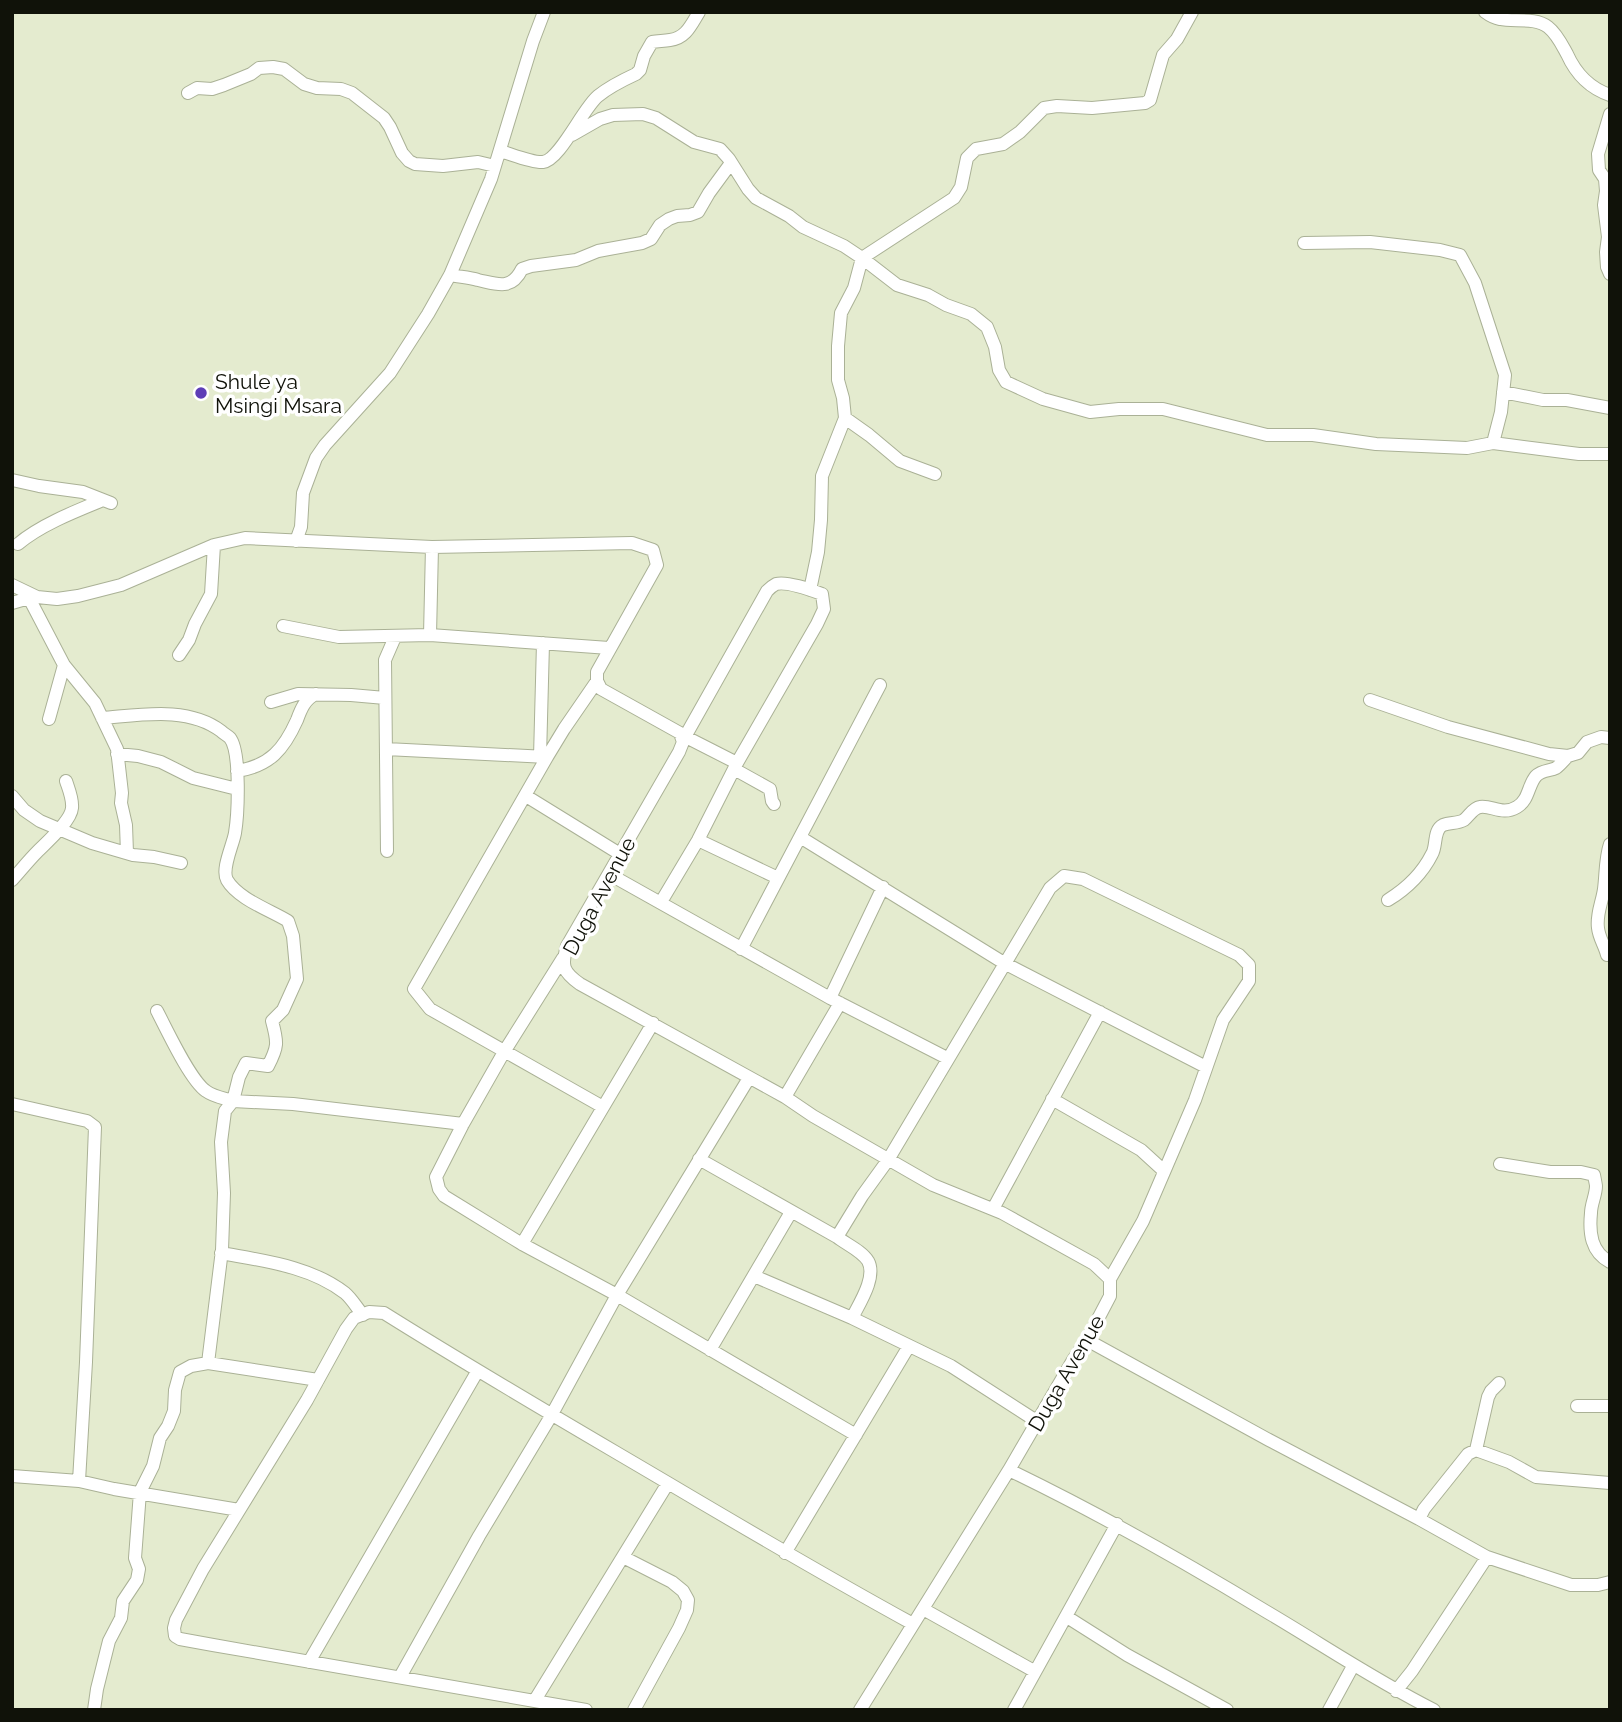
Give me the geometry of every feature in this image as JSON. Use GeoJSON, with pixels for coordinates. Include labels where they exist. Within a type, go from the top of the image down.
{"type":"FeatureCollection","features":[{"type":"Feature","properties":{"kind":"street"},"geometry":{"type":"LineString","coordinates":[[296,541],[301,527],[303,493],[316,458],[390,373],[450,275],[491,179],[544,12]]}},
{"type":"Feature","properties":{"kind":"street"},"geometry":{"type":"LineString","coordinates":[[500,151],[540,163],[548,161],[572,135],[582,115],[597,97],[636,74],[652,43],[672,40],[685,34],[699,12]]}},
{"type":"Feature","properties":{"kind":"street"},"geometry":{"type":"LineString","coordinates":[[661,902],[698,840],[824,609],[822,594],[810,590],[818,552],[822,476],[845,418],[838,380],[841,313],[854,288],[862,258],[954,198],[961,187],[967,158],[976,149],[1003,144],[1020,132],[1044,108],[1091,108],[1145,103],[1150,100],[1163,55],[1177,39],[1192,12]]}},
{"type":"Feature","properties":{"kind":"street"},"geometry":{"type":"LineString","coordinates":[[1485,12],[1498,19],[1531,21],[1547,26],[1584,80],[1596,90],[1610,95]]}},
{"type":"Feature","properties":{"kind":"street"},"geometry":{"type":"LineString","coordinates":[[188,93],[197,88],[212,89],[225,85],[259,68],[284,69],[304,84],[352,93],[384,118],[401,153],[415,164],[443,166],[478,162],[495,166]]}},
{"type":"Feature","properties":{"kind":"street"},"geometry":{"type":"LineString","coordinates":[[572,135],[612,115],[643,114],[656,118],[694,142],[720,149],[756,198],[803,227],[830,238],[897,285],[971,314],[987,327],[995,347],[999,370],[1006,383],[1043,399],[1090,412],[1163,409],[1267,435],[1313,435],[1376,444],[1467,448],[1493,443],[1579,454],[1610,454]]}},
{"type":"Feature","properties":{"kind":"street"},"geometry":{"type":"LineString","coordinates":[[1610,114],[1598,154],[1599,170],[1605,179],[1607,267],[1610,274]]}},
{"type":"Feature","properties":{"kind":"street"},"geometry":{"type":"LineString","coordinates":[[450,275],[492,284],[511,283],[517,279],[522,269],[531,265],[576,260],[611,247],[642,243],[651,239],[660,225],[668,219],[698,212],[731,163]]}},
{"type":"Feature","properties":{"kind":"street"},"geometry":{"type":"LineString","coordinates":[[1304,243],[1370,242],[1460,255],[1475,284],[1505,375],[1501,412],[1493,443]]}},
{"type":"Feature","properties":{"kind":"street"},"geometry":{"type":"LineString","coordinates":[[1503,393],[1610,408]]}},
{"type":"Feature","properties":{"kind":"street"},"geometry":{"type":"LineString","coordinates":[[845,418],[900,461],[935,474]]}},
{"type":"Feature","properties":{"kind":"street"},"geometry":{"type":"LineString","coordinates":[[12,481],[83,492],[107,501],[42,527],[18,544]]}},
{"type":"Feature","properties":{"kind":"street"},"geometry":{"type":"LineString","coordinates":[[12,603],[33,598],[57,599],[121,585],[214,545],[245,538],[432,547],[632,543],[653,550],[657,565],[609,648],[597,672],[597,681],[601,688],[683,734],[770,789],[774,804]]}},
{"type":"Feature","properties":{"kind":"street"},"geometry":{"type":"LineString","coordinates":[[179,655],[211,594],[214,545]]}},
{"type":"Feature","properties":{"kind":"street"},"geometry":{"type":"LineString","coordinates":[[430,635],[432,547]]}},
{"type":"Feature","properties":{"kind":"street","name":"Duga Avenue"},"geometry":{"type":"LineString","coordinates":[[810,590],[775,584],[767,591],[683,734],[679,752],[567,946],[563,967],[580,984],[785,1097],[888,1160],[933,1185],[993,1209],[1094,1264],[1110,1279],[1110,1296],[1087,1340],[860,1710]]}},
{"type":"Feature","properties":{"kind":"street"},"geometry":{"type":"LineString","coordinates":[[12,585],[33,598],[64,665],[94,703],[117,749],[127,853]]}},
{"type":"Feature","properties":{"kind":"street"},"geometry":{"type":"LineString","coordinates":[[283,626],[340,637],[430,635],[609,648]]}},
{"type":"Feature","properties":{"kind":"street"},"geometry":{"type":"LineString","coordinates":[[387,851],[385,660],[395,637]]}},
{"type":"Feature","properties":{"kind":"street"},"geometry":{"type":"LineString","coordinates":[[543,643],[543,757]]}},
{"type":"Feature","properties":{"kind":"street"},"geometry":{"type":"LineString","coordinates":[[49,719],[64,665]]}},
{"type":"Feature","properties":{"kind":"street"},"geometry":{"type":"LineString","coordinates":[[597,681],[543,757],[526,796],[414,989],[430,1009],[603,1107]]}},
{"type":"Feature","properties":{"kind":"street"},"geometry":{"type":"LineString","coordinates":[[741,949],[880,685]]}},
{"type":"Feature","properties":{"kind":"street"},"geometry":{"type":"LineString","coordinates":[[271,702],[298,694],[385,698]]}},
{"type":"Feature","properties":{"kind":"street"},"geometry":{"type":"LineString","coordinates":[[237,771],[249,769],[279,751],[289,737],[304,703],[316,694]]}},
{"type":"Feature","properties":{"kind":"street"},"geometry":{"type":"LineString","coordinates":[[1370,700],[1448,727],[1549,754],[1568,756]]}},
{"type":"Feature","properties":{"kind":"street"},"geometry":{"type":"LineString","coordinates":[[102,718],[170,714],[196,718],[211,723],[230,738],[234,747],[237,789],[235,834],[226,878],[249,901],[288,921],[293,936],[297,979],[283,1010],[272,1021],[276,1051],[268,1066],[246,1063],[233,1101],[225,1111],[221,1142],[224,1193],[221,1254],[208,1363]]}},
{"type":"Feature","properties":{"kind":"street"},"geometry":{"type":"LineString","coordinates":[[1388,900],[1422,872],[1434,852],[1440,827],[1465,819],[1480,807],[1509,810],[1519,806],[1527,797],[1535,776],[1556,768],[1587,742],[1601,737],[1610,738]]}},
{"type":"Feature","properties":{"kind":"street"},"geometry":{"type":"LineString","coordinates":[[386,749],[543,757]]}},
{"type":"Feature","properties":{"kind":"street"},"geometry":{"type":"LineString","coordinates":[[117,754],[162,762],[193,778],[237,789]]}},
{"type":"Feature","properties":{"kind":"street"},"geometry":{"type":"LineString","coordinates":[[12,880],[71,814],[72,797],[66,781]]}},
{"type":"Feature","properties":{"kind":"street"},"geometry":{"type":"LineString","coordinates":[[12,796],[24,810],[40,821],[92,843],[181,863]]}},
{"type":"Feature","properties":{"kind":"street"},"geometry":{"type":"LineString","coordinates":[[526,796],[620,854]]}},
{"type":"Feature","properties":{"kind":"street"},"geometry":{"type":"LineString","coordinates":[[800,837],[1004,963],[1206,1067]]}},
{"type":"Feature","properties":{"kind":"street"},"geometry":{"type":"LineString","coordinates":[[698,840],[778,878]]}},
{"type":"Feature","properties":{"kind":"street"},"geometry":{"type":"LineString","coordinates":[[1607,955],[1597,926],[1610,844]]}},
{"type":"Feature","properties":{"kind":"street"},"geometry":{"type":"LineString","coordinates":[[609,874],[741,949],[947,1058]]}},
{"type":"Feature","properties":{"kind":"street"},"geometry":{"type":"LineString","coordinates":[[837,1237],[888,1160],[1050,888],[1064,876],[1083,879],[1239,955],[1249,965],[1249,981],[1223,1020],[1195,1100],[1143,1221],[1110,1279]]}},
{"type":"Feature","properties":{"kind":"street"},"geometry":{"type":"LineString","coordinates":[[785,1097],[835,1000],[883,887]]}},
{"type":"Feature","properties":{"kind":"street"},"geometry":{"type":"LineString","coordinates":[[563,958],[463,1124],[436,1177],[439,1189],[444,1196],[522,1244],[617,1295],[856,1435]]}},
{"type":"Feature","properties":{"kind":"street"},"geometry":{"type":"LineString","coordinates":[[157,1011],[203,1090],[213,1095],[233,1101],[293,1104],[463,1124]]}},
{"type":"Feature","properties":{"kind":"street"},"geometry":{"type":"LineString","coordinates":[[993,1209],[1100,1012]]}},
{"type":"Feature","properties":{"kind":"street"},"geometry":{"type":"LineString","coordinates":[[522,1244],[653,1023]]}},
{"type":"Feature","properties":{"kind":"street"},"geometry":{"type":"LineString","coordinates":[[400,1677],[479,1536],[551,1416],[617,1295],[749,1078]]}},
{"type":"Feature","properties":{"kind":"street"},"geometry":{"type":"LineString","coordinates":[[1052,1100],[1141,1150],[1164,1171]]}},
{"type":"Feature","properties":{"kind":"street"},"geometry":{"type":"LineString","coordinates":[[12,1104],[87,1121],[95,1128],[79,1481]]}},
{"type":"Feature","properties":{"kind":"street"},"geometry":{"type":"LineString","coordinates":[[699,1159],[837,1237],[867,1259],[871,1272],[867,1289],[852,1318]]}},
{"type":"Feature","properties":{"kind":"street"},"geometry":{"type":"LineString","coordinates":[[1500,1164],[1550,1172],[1581,1172],[1594,1175],[1596,1185],[1591,1213],[1591,1236],[1601,1258],[1610,1262]]}},
{"type":"Feature","properties":{"kind":"street"},"geometry":{"type":"LineString","coordinates":[[710,1350],[791,1212]]}},
{"type":"Feature","properties":{"kind":"street"},"geometry":{"type":"LineString","coordinates":[[221,1254],[272,1262],[311,1273],[347,1294],[363,1315]]}},
{"type":"Feature","properties":{"kind":"street"},"geometry":{"type":"LineString","coordinates":[[754,1276],[852,1318],[951,1366],[1038,1422]]}},
{"type":"Feature","properties":{"kind":"street"},"geometry":{"type":"LineString","coordinates":[[586,1710],[543,1707],[400,1677],[175,1636],[176,1620],[203,1569],[354,1318],[369,1312],[384,1313],[551,1416],[913,1625]]}},
{"type":"Feature","properties":{"kind":"street"},"geometry":{"type":"LineString","coordinates":[[1087,1340],[1487,1557],[1571,1585],[1610,1582]]}},
{"type":"Feature","properties":{"kind":"street"},"geometry":{"type":"LineString","coordinates":[[785,1553],[909,1346]]}},
{"type":"Feature","properties":{"kind":"street"},"geometry":{"type":"LineString","coordinates":[[94,1710],[109,1641],[121,1618],[123,1601],[136,1580],[139,1569],[135,1558],[140,1492],[153,1466],[160,1438],[174,1411],[180,1372],[191,1366],[208,1363],[318,1380]]}},
{"type":"Feature","properties":{"kind":"street"},"geometry":{"type":"LineString","coordinates":[[309,1662],[477,1372]]}},
{"type":"Feature","properties":{"kind":"street"},"geometry":{"type":"LineString","coordinates":[[1476,1450],[1488,1396],[1499,1383]]}},
{"type":"Feature","properties":{"kind":"street"},"geometry":{"type":"LineString","coordinates":[[1577,1406],[1610,1406]]}},
{"type":"Feature","properties":{"kind":"street"},"geometry":{"type":"LineString","coordinates":[[1419,1519],[1468,1454],[1476,1450],[1509,1462],[1536,1477],[1610,1483]]}},
{"type":"Feature","properties":{"kind":"street"},"geometry":{"type":"LineString","coordinates":[[1009,1470],[1116,1524],[1268,1612],[1353,1666],[1434,1710]]}},
{"type":"Feature","properties":{"kind":"street"},"geometry":{"type":"LineString","coordinates":[[12,1476],[79,1481],[239,1510]]}},
{"type":"Feature","properties":{"kind":"street"},"geometry":{"type":"LineString","coordinates":[[543,1707],[623,1557],[668,1483]]}},
{"type":"Feature","properties":{"kind":"street"},"geometry":{"type":"LineString","coordinates":[[1016,1709],[1034,1671],[1067,1617],[1116,1524]]}},
{"type":"Feature","properties":{"kind":"street"},"geometry":{"type":"LineString","coordinates":[[623,1557],[672,1582],[683,1591],[688,1600],[687,1610],[634,1710]]}},
{"type":"Feature","properties":{"kind":"street"},"geometry":{"type":"LineString","coordinates":[[1396,1691],[1487,1557]]}},
{"type":"Feature","properties":{"kind":"street"},"geometry":{"type":"LineString","coordinates":[[923,1609],[1034,1671]]}},
{"type":"Feature","properties":{"kind":"street"},"geometry":{"type":"LineString","coordinates":[[1067,1617],[1203,1704],[1227,1710]]}},
{"type":"Feature","properties":{"kind":"street"},"geometry":{"type":"LineString","coordinates":[[1329,1710],[1353,1666]]}},
{"type":"Feature","properties":{"kind":"place","name":"Shule ya Msingi Msara"},"geometry":{"type":"Point","coordinates":[201,393]}}]}
